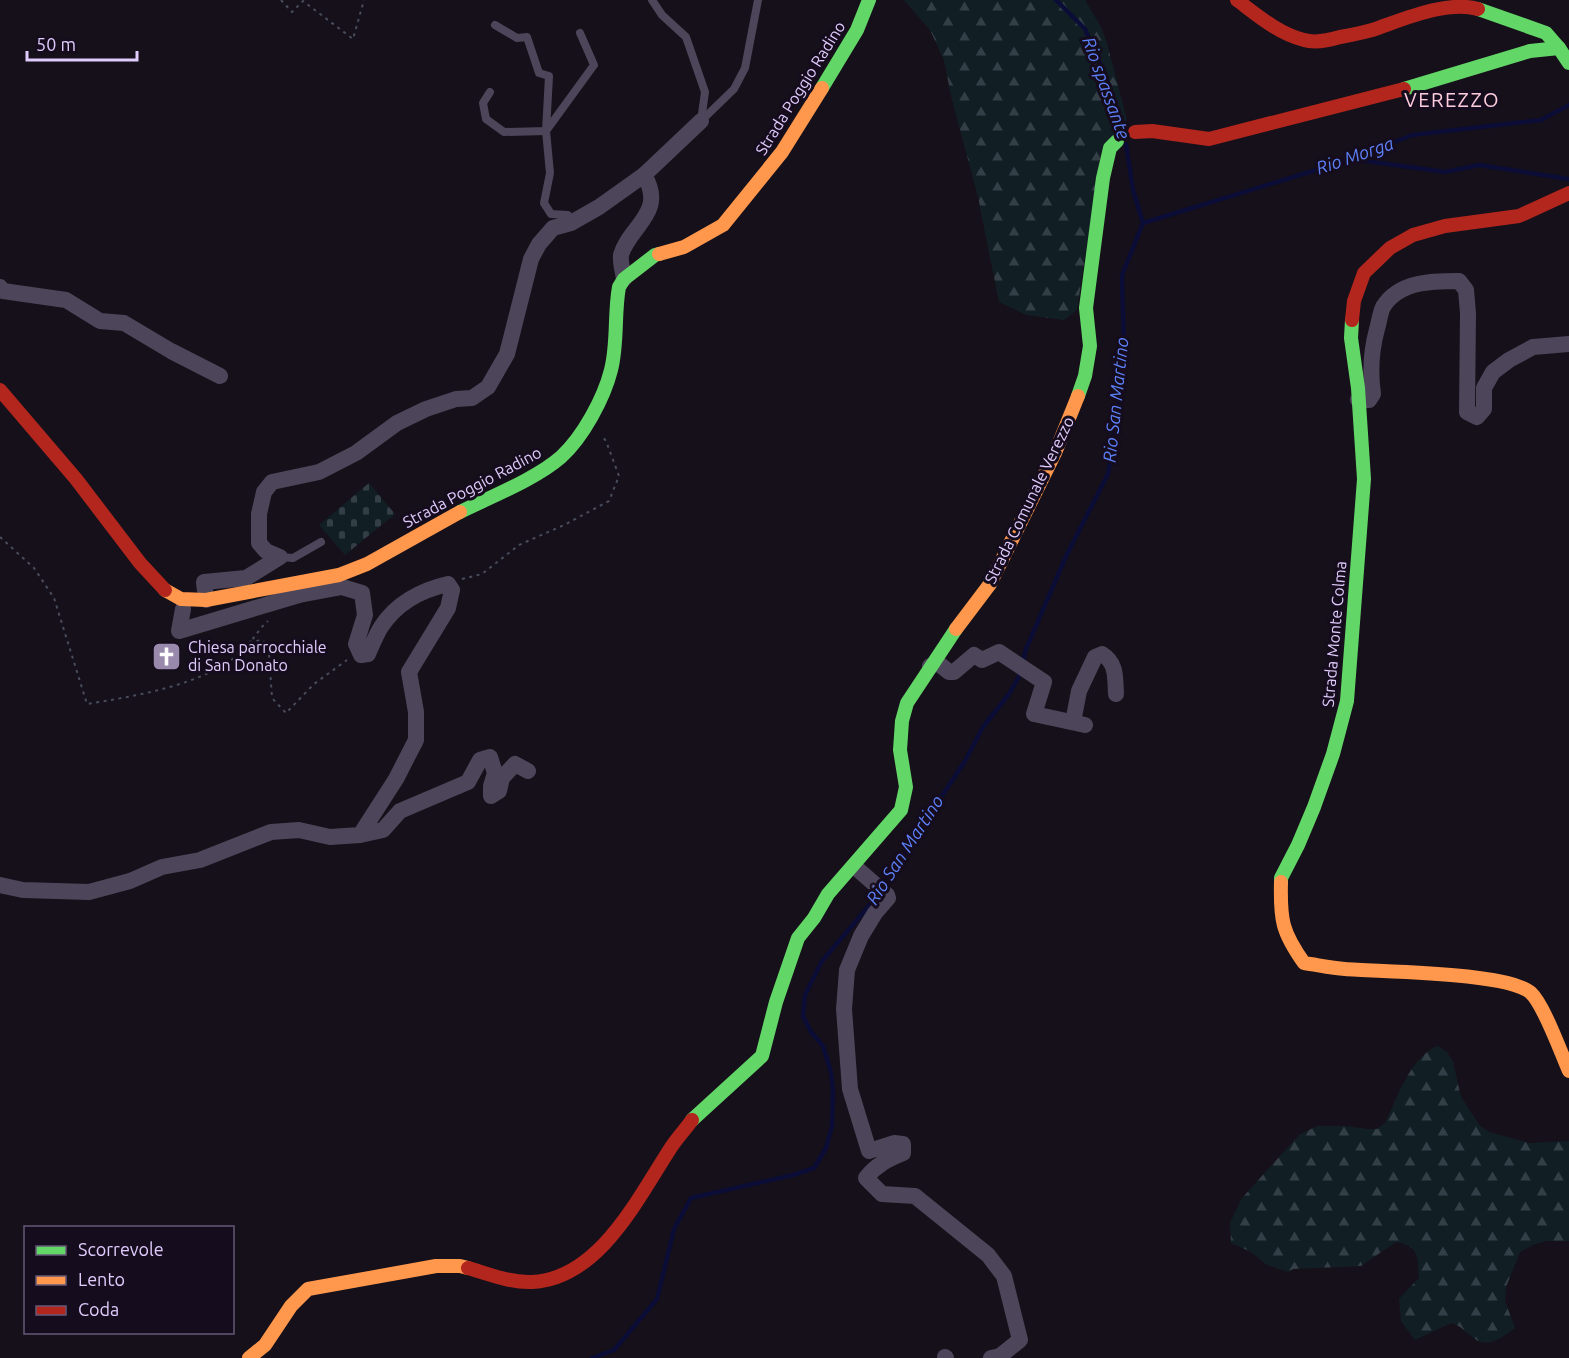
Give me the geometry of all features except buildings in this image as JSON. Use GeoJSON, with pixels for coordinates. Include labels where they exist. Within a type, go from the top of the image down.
{"type":"FeatureCollection","features":[{"type":"Feature","properties":{"kind":"street","name":"Strada Poggio Radino"},"geometry":{"type":"LineString","coordinates":[[0,390],[87,492],[148,570],[167,591],[176,597],[190,601],[206,600],[301,588],[367,564],[430,527],[537,473],[561,457],[590,419],[611,371],[615,350],[617,299],[619,287],[624,279],[655,255],[684,247],[723,225],[782,152],[840,60],[857,30],[869,0]]}},
{"type":"Feature","properties":{"kind":"street"},"geometry":{"type":"LineString","coordinates":[[1237,0],[1272,26],[1305,41],[1329,40],[1369,31],[1427,10],[1473,7],[1546,33],[1569,63]]}},
{"type":"Feature","properties":{"kind":"street","name":"Strada Comunale Verezzo"},"geometry":{"type":"LineString","coordinates":[[249,1358],[265,1345],[291,1306],[308,1289],[436,1266],[460,1266],[504,1279],[532,1282],[574,1270],[593,1255],[632,1210],[671,1147],[693,1119],[762,1056],[776,1002],[798,938],[814,918],[828,894],[900,810],[906,788],[900,750],[902,722],[907,703],[945,643],[990,584],[1056,453],[1072,414],[1085,376],[1090,346],[1086,308],[1103,178],[1110,148],[1117,141],[1135,132],[1152,131],[1209,139],[1443,79],[1530,51],[1559,48]]}},
{"type":"Feature","properties":{"kind":"street"},"geometry":{"type":"LineString","coordinates":[[280,557],[266,551],[259,543],[259,514],[264,492],[272,482],[319,472],[356,453],[397,423],[426,409],[456,399],[472,398],[488,387],[507,354],[531,259],[539,244],[553,228],[571,223],[644,175],[701,121]]}},
{"type":"Feature","properties":{"kind":"street"},"geometry":{"type":"LineString","coordinates":[[624,279],[621,257],[627,243],[647,215],[651,198],[650,185],[644,175]]}},
{"type":"Feature","properties":{"kind":"street","name":"Strada Monte Colma"},"geometry":{"type":"LineString","coordinates":[[1569,193],[1520,216],[1445,226],[1413,236],[1390,248],[1364,273],[1354,301],[1351,338],[1364,479],[1347,701],[1333,754],[1314,807],[1281,878],[1280,914],[1288,941],[1304,963],[1341,969],[1485,978],[1516,985],[1531,993],[1548,1022],[1569,1071]]}},
{"type":"Feature","properties":{"kind":"street"},"geometry":{"type":"LineString","coordinates":[[1358,400],[1369,400],[1373,394],[1370,376],[1373,342],[1383,308],[1397,292],[1416,283],[1459,281],[1466,290],[1468,313],[1467,412],[1476,417],[1484,409],[1484,388],[1493,372],[1533,347],[1569,344]]}},
{"type":"Feature","properties":{"kind":"street"},"geometry":{"type":"LineString","coordinates":[[0,287],[3,291],[66,300],[100,321],[124,323],[171,351],[220,375]]}},
{"type":"Feature","properties":{"kind":"street"},"geometry":{"type":"LineString","coordinates":[[206,600],[204,582],[246,578],[280,557]]}},
{"type":"Feature","properties":{"kind":"street"},"geometry":{"type":"LineString","coordinates":[[183,609],[179,631],[301,588],[342,587],[362,593],[365,615],[356,644],[361,655],[368,654],[381,627],[405,601],[434,587],[448,584],[452,590],[448,608],[409,672],[416,712],[416,740],[396,779],[360,835]]}},
{"type":"Feature","properties":{"kind":"street"},"geometry":{"type":"LineString","coordinates":[[930,666],[938,663],[948,672],[954,672],[974,655],[982,660],[999,652],[1044,682],[1034,714],[1079,724],[1078,691],[1095,657],[1102,654],[1110,659],[1114,668],[1116,694]]}},
{"type":"Feature","properties":{"kind":"street"},"geometry":{"type":"LineString","coordinates":[[0,885],[23,890],[89,892],[130,880],[162,867],[200,860],[271,832],[299,830],[330,837],[360,835],[383,830],[400,811],[468,782],[480,760],[490,757],[495,773],[491,796],[499,791],[502,778],[515,764],[528,771]]}},
{"type":"Feature","properties":{"kind":"street"},"geometry":{"type":"LineString","coordinates":[[854,866],[888,898],[875,913],[861,936],[847,970],[844,1009],[850,1089],[870,1151],[894,1143],[903,1144],[903,1153],[873,1169],[866,1178],[882,1194],[915,1196],[988,1255],[1004,1276],[1020,1340],[1000,1356],[991,1358]]}},
{"type":"Feature","properties":{"kind":"lane"},"geometry":{"type":"LineString","coordinates":[[652,0],[662,15],[686,37],[705,92],[701,121]]}},
{"type":"Feature","properties":{"kind":"lane"},"geometry":{"type":"LineString","coordinates":[[701,121],[734,89],[746,69],[756,1]]}},
{"type":"Feature","properties":{"kind":"lane"},"geometry":{"type":"LineString","coordinates":[[495,25],[517,38],[527,37],[539,73],[549,76],[546,131],[550,173],[543,203],[550,214],[568,215],[571,223]]}},
{"type":"Feature","properties":{"kind":"lane"},"geometry":{"type":"LineString","coordinates":[[546,131],[594,65],[580,33]]}},
{"type":"Feature","properties":{"kind":"lane"},"geometry":{"type":"LineString","coordinates":[[490,92],[483,103],[486,119],[504,132],[546,131]]}},
{"type":"Feature","properties":{"kind":"lane"},"geometry":{"type":"LineString","coordinates":[[280,557],[293,558],[321,542]]}},
{"type":"Feature","properties":{"kind":"path"},"geometry":{"type":"LineString","coordinates":[[281,0],[292,12],[303,1],[353,39],[364,0]]}},
{"type":"Feature","properties":{"kind":"path"},"geometry":{"type":"LineString","coordinates":[[448,584],[482,574],[519,545],[609,501],[619,476],[606,441],[590,419]]}},
{"type":"Feature","properties":{"kind":"path"},"geometry":{"type":"LineString","coordinates":[[0,537],[34,568],[54,598],[87,704],[139,695],[214,672],[240,655],[259,629],[275,615]]}},
{"type":"Feature","properties":{"kind":"path"},"geometry":{"type":"LineString","coordinates":[[249,642],[262,640],[269,654],[272,698],[286,713],[314,684],[359,651]]}},
{"type":"Feature","properties":{"kind":"green space"},"geometry":{"type":"Polygon","coordinates":[[[904,0],[1085,0],[1101,27],[1127,120],[1101,152],[1077,310],[1064,320],[1026,315],[999,302],[978,197],[951,96],[944,60],[930,30],[904,0]]]}},
{"type":"Feature","properties":{"kind":"green space"},"geometry":{"type":"Polygon","coordinates":[[[369,483],[395,514],[345,555],[319,525],[369,483]]]}},
{"type":"Feature","properties":{"kind":"green space"},"geometry":{"type":"Polygon","coordinates":[[[1438,1046],[1447,1052],[1453,1062],[1461,1097],[1480,1126],[1489,1132],[1529,1143],[1569,1141],[1569,1241],[1547,1241],[1520,1252],[1506,1287],[1505,1301],[1515,1328],[1501,1338],[1486,1343],[1480,1342],[1451,1323],[1415,1340],[1401,1321],[1399,1299],[1419,1278],[1416,1254],[1404,1244],[1396,1242],[1361,1266],[1293,1269],[1288,1272],[1267,1265],[1251,1252],[1231,1243],[1230,1223],[1242,1198],[1299,1135],[1317,1126],[1377,1129],[1385,1123],[1400,1090],[1420,1058],[1438,1046]]]}},
{"type":"Feature","properties":{"kind":"waterway","name":"Rio spassante"},"geometry":{"type":"LineString","coordinates":[[1056,0],[1085,29],[1101,66],[1125,135]]}},
{"type":"Feature","properties":{"kind":"waterway","name":"Rio Morga"},"geometry":{"type":"LineString","coordinates":[[1143,223],[1352,159],[1412,135],[1541,120],[1569,105]]}},
{"type":"Feature","properties":{"kind":"waterway","name":"Rio spassante"},"geometry":{"type":"LineString","coordinates":[[1126,144],[1133,190],[1143,223]]}},
{"type":"Feature","properties":{"kind":"waterway"},"geometry":{"type":"LineString","coordinates":[[1352,159],[1445,172],[1479,165],[1569,179]]}},
{"type":"Feature","properties":{"kind":"waterway","name":"Rio San Martino"},"geometry":{"type":"LineString","coordinates":[[1022,664],[1026,649],[1067,554],[1108,474],[1116,427],[1124,347],[1122,275],[1143,223]]}},
{"type":"Feature","properties":{"kind":"waterway","name":"Rio San Martino"},"geometry":{"type":"LineString","coordinates":[[592,1358],[614,1350],[657,1299],[674,1229],[691,1198],[793,1175],[814,1168],[826,1148],[832,1126],[833,1092],[831,1072],[823,1046],[811,1032],[803,1016],[805,995],[822,961],[885,887],[965,761],[983,727],[1009,694],[1021,673]]}},
{"type":"Feature","properties":{"kind":"traffic: fast"},"geometry":{"type":"LineString","coordinates":[[822,88],[857,30],[869,0]]}},
{"type":"Feature","properties":{"kind":"traffic: fast"},"geometry":{"type":"LineString","coordinates":[[1478,9],[1546,33],[1559,48]]}},
{"type":"Feature","properties":{"kind":"traffic: fast"},"geometry":{"type":"LineString","coordinates":[[1404,89],[1530,51],[1559,48],[1569,63]]}},
{"type":"Feature","properties":{"kind":"traffic: fast"},"geometry":{"type":"LineString","coordinates":[[1078,396],[1085,376],[1090,346],[1086,308],[1103,178],[1110,148],[1117,141]]}},
{"type":"Feature","properties":{"kind":"traffic: fast"},"geometry":{"type":"LineString","coordinates":[[460,512],[539,473],[561,457],[577,439],[598,405],[608,381],[614,349],[619,287],[624,279],[659,254]]}},
{"type":"Feature","properties":{"kind":"traffic: fast"},"geometry":{"type":"LineString","coordinates":[[1281,882],[1314,807],[1333,754],[1347,701],[1364,479],[1358,388],[1351,338],[1352,320]]}},
{"type":"Feature","properties":{"kind":"traffic: fast"},"geometry":{"type":"LineString","coordinates":[[692,1120],[762,1056],[776,1002],[798,938],[814,918],[828,894],[901,810],[906,787],[900,750],[902,721],[907,703],[956,629]]}},
{"type":"Feature","properties":{"kind":"traffic: slow"},"geometry":{"type":"LineString","coordinates":[[659,254],[684,247],[723,225],[782,152],[822,88]]}},
{"type":"Feature","properties":{"kind":"traffic: slow"},"geometry":{"type":"LineString","coordinates":[[956,629],[990,584],[1055,453],[1078,396]]}},
{"type":"Feature","properties":{"kind":"traffic: slow"},"geometry":{"type":"LineString","coordinates":[[165,590],[181,599],[206,600],[339,575],[367,564],[460,512]]}},
{"type":"Feature","properties":{"kind":"traffic: slow"},"geometry":{"type":"LineString","coordinates":[[1281,882],[1284,925],[1291,943],[1304,963],[1345,969],[1472,977],[1518,986],[1531,993],[1536,999],[1569,1071]]}},
{"type":"Feature","properties":{"kind":"traffic: slow"},"geometry":{"type":"LineString","coordinates":[[249,1358],[265,1345],[291,1306],[308,1289],[436,1266],[468,1268]]}},
{"type":"Feature","properties":{"kind":"traffic: jam"},"geometry":{"type":"LineString","coordinates":[[1237,0],[1277,29],[1312,41],[1372,30],[1438,9],[1452,7],[1478,9]]}},
{"type":"Feature","properties":{"kind":"traffic: jam"},"geometry":{"type":"LineString","coordinates":[[1135,132],[1152,131],[1209,139],[1404,89]]}},
{"type":"Feature","properties":{"kind":"traffic: jam"},"geometry":{"type":"LineString","coordinates":[[1352,320],[1354,301],[1364,273],[1390,248],[1413,235],[1445,226],[1519,216],[1569,193]]}},
{"type":"Feature","properties":{"kind":"traffic: jam"},"geometry":{"type":"LineString","coordinates":[[0,390],[76,479],[140,563],[165,590]]}},
{"type":"Feature","properties":{"kind":"traffic: jam"},"geometry":{"type":"LineString","coordinates":[[468,1268],[508,1280],[532,1282],[556,1277],[577,1267],[597,1252],[614,1233],[630,1212],[672,1145],[692,1120]]}},
{"type":"Feature","properties":{"kind":"place","name":"Chiesa parrocchiale di San Donato"},"geometry":{"type":"Point","coordinates":[167,656]}},
{"type":"Feature","properties":{"kind":"district","name":"VEREZZO"},"geometry":{"type":"Point","coordinates":[1452,100]}}]}
